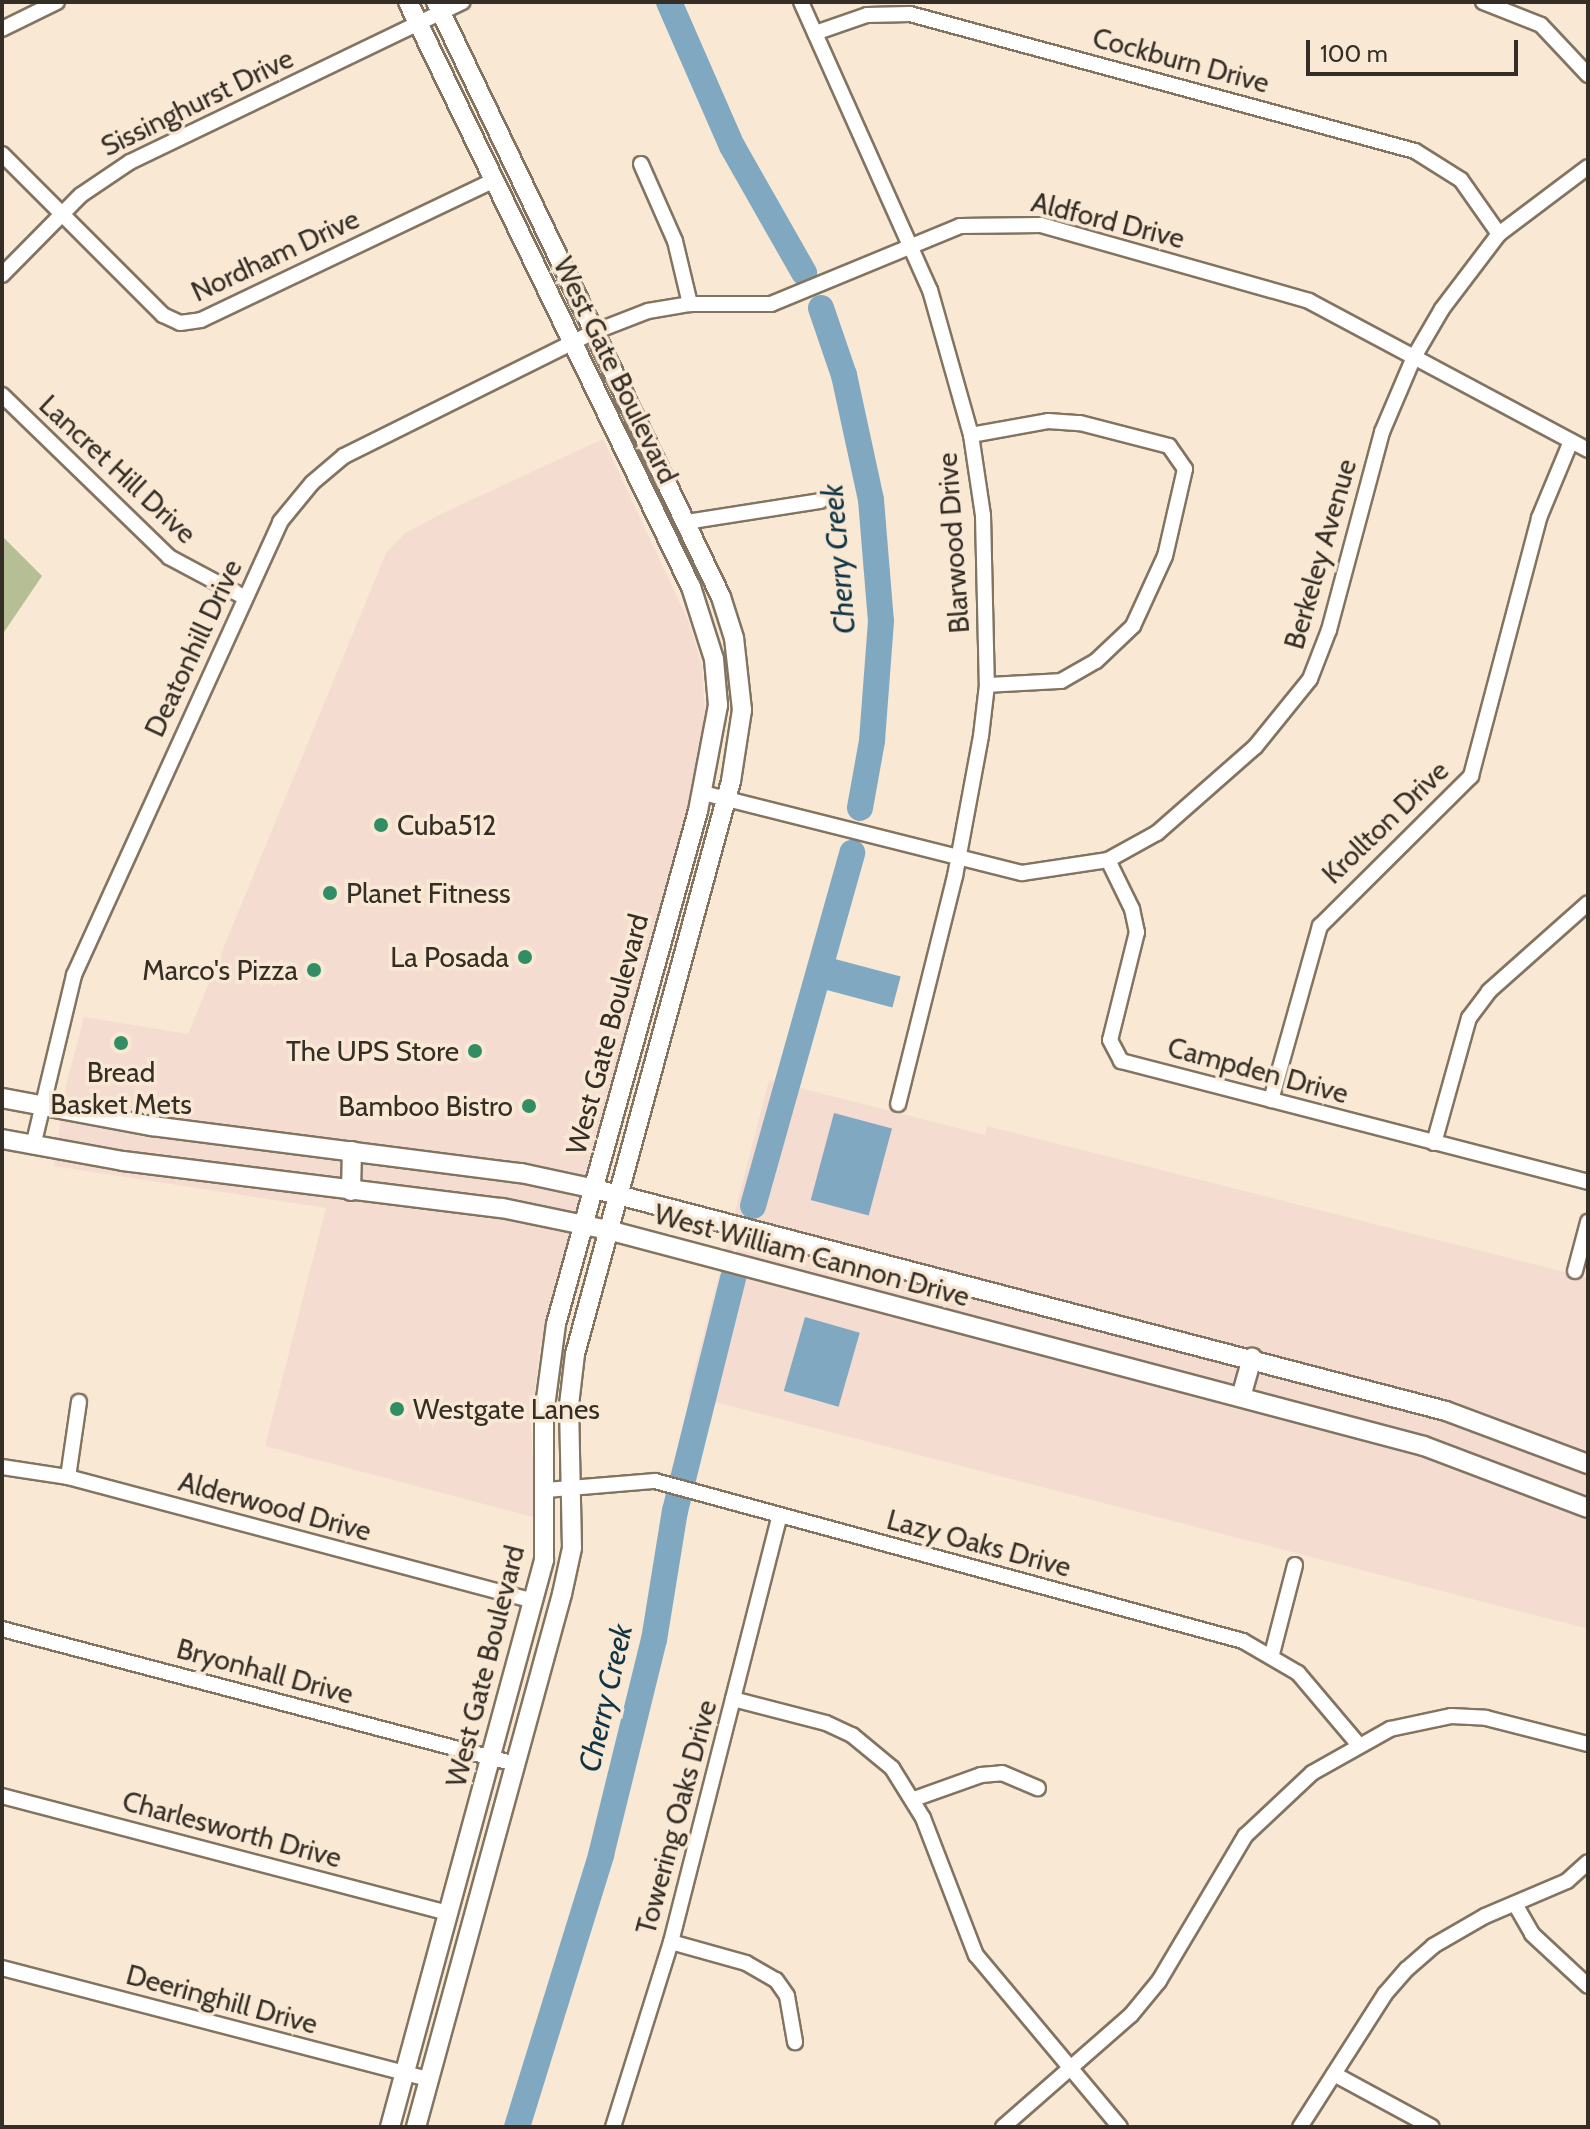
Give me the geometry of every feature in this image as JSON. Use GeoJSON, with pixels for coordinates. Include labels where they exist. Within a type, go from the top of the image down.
{"type":"FeatureCollection","features":[{"type":"Feature","properties":{"kind":"main road","name":"West Gate Boulevard"},"geometry":{"type":"LineString","coordinates":[[390,2127],[534,1601],[547,1540],[546,1381],[556,1324],[595,1189],[657,949],[703,793],[718,705],[704,621],[408,2]]}},
{"type":"Feature","properties":{"kind":"main road","name":"West Gate Boulevard"},"geometry":{"type":"LineString","coordinates":[[416,2127],[572,1548],[572,1369],[740,744],[738,662],[721,597],[438,7]]}},
{"type":"Feature","properties":{"kind":"main road"},"geometry":{"type":"LineString","coordinates":[[657,949],[685,954]]}},
{"type":"Feature","properties":{"kind":"main road","name":"West William Cannon Drive"},"geometry":{"type":"LineString","coordinates":[[2,1098],[40,1107],[521,1173],[595,1189],[1446,1411],[1588,1464]]}},
{"type":"Feature","properties":{"kind":"main road","name":"West William Cannon Drive"},"geometry":{"type":"LineString","coordinates":[[2,1139],[351,1191],[502,1208],[608,1230],[1424,1446],[1588,1508]]}},
{"type":"Feature","properties":{"kind":"main road"},"geometry":{"type":"LineString","coordinates":[[351,1191],[352,1151]]}},
{"type":"Feature","properties":{"kind":"main road"},"geometry":{"type":"LineString","coordinates":[[1241,1397],[1252,1358]]}},
{"type":"Feature","properties":{"kind":"street"},"geometry":{"type":"LineString","coordinates":[[2,29],[57,2]]}},
{"type":"Feature","properties":{"kind":"street","name":"Sissinghurst Drive"},"geometry":{"type":"LineString","coordinates":[[2,275],[63,213],[130,162],[418,23],[438,7],[463,2]]}},
{"type":"Feature","properties":{"kind":"street","name":"Blarwood Drive"},"geometry":{"type":"LineString","coordinates":[[801,2],[911,246],[940,321],[971,435],[987,570],[987,685],[958,859],[898,1104]]}},
{"type":"Feature","properties":{"kind":"street"},"geometry":{"type":"LineString","coordinates":[[1483,2],[1541,25],[1588,75]]}},
{"type":"Feature","properties":{"kind":"street","name":"Cockburn Drive"},"geometry":{"type":"LineString","coordinates":[[815,33],[867,15],[910,14],[1415,151],[1461,180],[1499,234]]}},
{"type":"Feature","properties":{"kind":"street","name":"Nordham Drive"},"geometry":{"type":"LineString","coordinates":[[2,154],[163,315],[191,323],[494,180]]}},
{"type":"Feature","properties":{"kind":"street"},"geometry":{"type":"LineString","coordinates":[[641,164],[675,241],[690,304]]}},
{"type":"Feature","properties":{"kind":"street","name":"Berkeley Avenue"},"geometry":{"type":"LineString","coordinates":[[703,793],[958,859],[1037,873],[1108,860],[1175,820],[1255,747],[1310,679],[1329,630],[1374,458],[1414,357],[1473,263],[1499,234],[1587,170]]}},
{"type":"Feature","properties":{"kind":"street","name":"Aldford Drive"},"geometry":{"type":"LineString","coordinates":[[594,332],[648,311],[690,304],[771,304],[911,246],[982,222],[1041,225],[1309,301],[1588,450]]}},
{"type":"Feature","properties":{"kind":"street","name":"Deatonhill Drive"},"geometry":{"type":"LineString","coordinates":[[33,1146],[74,975],[280,522],[327,468],[594,332]]}},
{"type":"Feature","properties":{"kind":"street","name":"Lancret Hill Drive"},"geometry":{"type":"LineString","coordinates":[[2,395],[169,557],[244,597]]}},
{"type":"Feature","properties":{"kind":"street"},"geometry":{"type":"LineString","coordinates":[[971,435],[1048,421],[1080,423],[1169,446],[1185,469],[1165,556],[1133,626],[1096,661],[1061,681],[987,685]]}},
{"type":"Feature","properties":{"kind":"street","name":"Krollton Drive"},"geometry":{"type":"LineString","coordinates":[[1271,1100],[1320,926],[1347,894],[1458,791],[1478,762],[1539,518],[1571,441]]}},
{"type":"Feature","properties":{"kind":"street"},"geometry":{"type":"LineString","coordinates":[[686,522],[820,501]]}},
{"type":"Feature","properties":{"kind":"street","name":"Campden Drive"},"geometry":{"type":"LineString","coordinates":[[1108,860],[1132,909],[1137,932],[1112,1025],[1116,1057],[1588,1182]]}},
{"type":"Feature","properties":{"kind":"street"},"geometry":{"type":"LineString","coordinates":[[1434,1143],[1469,1018],[1489,991],[1588,903]]}},
{"type":"Feature","properties":{"kind":"street"},"geometry":{"type":"LineString","coordinates":[[1575,1271],[1588,1222]]}},
{"type":"Feature","properties":{"kind":"street"},"geometry":{"type":"LineString","coordinates":[[68,1477],[79,1402]]}},
{"type":"Feature","properties":{"kind":"street","name":"Alderwood Drive"},"geometry":{"type":"LineString","coordinates":[[2,1467],[68,1477],[534,1601]]}},
{"type":"Feature","properties":{"kind":"street","name":"Lazy Oaks Drive"},"geometry":{"type":"LineString","coordinates":[[547,1490],[572,1490],[644,1480],[1243,1641],[1272,1654],[1321,1695],[1358,1744]]}},
{"type":"Feature","properties":{"kind":"street","name":"Towering Oaks Drive"},"geometry":{"type":"LineString","coordinates":[[613,2127],[671,1942],[779,1517]]}},
{"type":"Feature","properties":{"kind":"street"},"geometry":{"type":"LineString","coordinates":[[1272,1654],[1295,1565]]}},
{"type":"Feature","properties":{"kind":"street","name":"Bryonhall Drive"},"geometry":{"type":"LineString","coordinates":[[2,1629],[515,1764]]}},
{"type":"Feature","properties":{"kind":"street"},"geometry":{"type":"LineString","coordinates":[[733,1699],[826,1723],[852,1735],[892,1768],[914,1799],[976,1955],[1120,2127]]}},
{"type":"Feature","properties":{"kind":"street"},"geometry":{"type":"LineString","coordinates":[[1003,2127],[1114,2033],[1159,1981],[1227,1860],[1253,1827],[1286,1794],[1358,1744],[1390,1729],[1451,1716],[1498,1721],[1588,1744]]}},
{"type":"Feature","properties":{"kind":"street"},"geometry":{"type":"LineString","coordinates":[[914,1799],[981,1775],[1002,1773],[1038,1788]]}},
{"type":"Feature","properties":{"kind":"street","name":"Charlesworth Drive"},"geometry":{"type":"LineString","coordinates":[[2,1796],[449,1913]]}},
{"type":"Feature","properties":{"kind":"street"},"geometry":{"type":"LineString","coordinates":[[1300,2127],[1407,1969],[1433,1946],[1567,1881],[1588,1862]]}},
{"type":"Feature","properties":{"kind":"street"},"geometry":{"type":"LineString","coordinates":[[1515,1904],[1532,1934],[1588,1986]]}},
{"type":"Feature","properties":{"kind":"street"},"geometry":{"type":"LineString","coordinates":[[671,1942],[746,1963],[776,1980],[787,1996],[795,2042]]}},
{"type":"Feature","properties":{"kind":"street","name":"Deeringhill Drive"},"geometry":{"type":"LineString","coordinates":[[2,1968],[429,2079]]}},
{"type":"Feature","properties":{"kind":"street"},"geometry":{"type":"LineString","coordinates":[[1334,2074],[1432,2127]]}},
{"type":"Feature","properties":{"kind":"shaded area"},"geometry":{"type":"Polygon","coordinates":[[[603,439],[688,620],[702,665],[705,710],[697,771],[540,1348],[531,1425],[536,1518],[265,1446],[326,1208],[54,1166],[66,1086],[84,1017],[188,1034],[386,553],[405,533],[441,514],[603,439]]]}},
{"type":"Feature","properties":{"kind":"shaded area"},"geometry":{"type":"Polygon","coordinates":[[[769,1080],[985,1135],[987,1126],[1588,1278],[1588,1629],[688,1395],[769,1080]]]}},
{"type":"Feature","properties":{"kind":"green space"},"geometry":{"type":"Polygon","coordinates":[[[2,536],[42,576],[2,635],[2,536]]]}},
{"type":"Feature","properties":{"kind":"water"},"geometry":{"type":"Polygon","coordinates":[[[835,959],[901,977],[892,1008],[827,990],[835,959]]]}},
{"type":"Feature","properties":{"kind":"water"},"geometry":{"type":"Polygon","coordinates":[[[834,1113],[892,1129],[869,1215],[811,1200],[834,1113]]]}},
{"type":"Feature","properties":{"kind":"water"},"geometry":{"type":"Polygon","coordinates":[[[805,1317],[860,1333],[839,1407],[784,1391],[805,1317]]]}},
{"type":"Feature","properties":{"kind":"waterway","name":"Cherry Creek"},"geometry":{"type":"LineString","coordinates":[[669,2],[732,146],[804,273]]}},
{"type":"Feature","properties":{"kind":"waterway","name":"Cherry Creek"},"geometry":{"type":"LineString","coordinates":[[821,308],[844,375],[871,500],[881,621],[872,741],[860,808]]}},
{"type":"Feature","properties":{"kind":"waterway","name":"Cherry Creek"},"geometry":{"type":"LineString","coordinates":[[753,1206],[852,853]]}},
{"type":"Feature","properties":{"kind":"waterway","name":"Cherry Creek"},"geometry":{"type":"LineString","coordinates":[[517,2127],[601,1855],[654,1640],[675,1511],[733,1278]]}},
{"type":"Feature","properties":{"kind":"place","name":"Cuba512"},"geometry":{"type":"Point","coordinates":[381,825]}},
{"type":"Feature","properties":{"kind":"place","name":"Planet Fitness"},"geometry":{"type":"Point","coordinates":[330,893]}},
{"type":"Feature","properties":{"kind":"place","name":"La Posada"},"geometry":{"type":"Point","coordinates":[525,957]}},
{"type":"Feature","properties":{"kind":"place","name":"Marco's Pizza"},"geometry":{"type":"Point","coordinates":[314,970]}},
{"type":"Feature","properties":{"kind":"place","name":"Bread Basket Mets"},"geometry":{"type":"Point","coordinates":[121,1043]}},
{"type":"Feature","properties":{"kind":"place","name":"The UPS Store"},"geometry":{"type":"Point","coordinates":[475,1051]}},
{"type":"Feature","properties":{"kind":"place","name":"Bamboo Bistro"},"geometry":{"type":"Point","coordinates":[529,1106]}},
{"type":"Feature","properties":{"kind":"place","name":"Westgate Lanes"},"geometry":{"type":"Point","coordinates":[397,1409]}}]}
